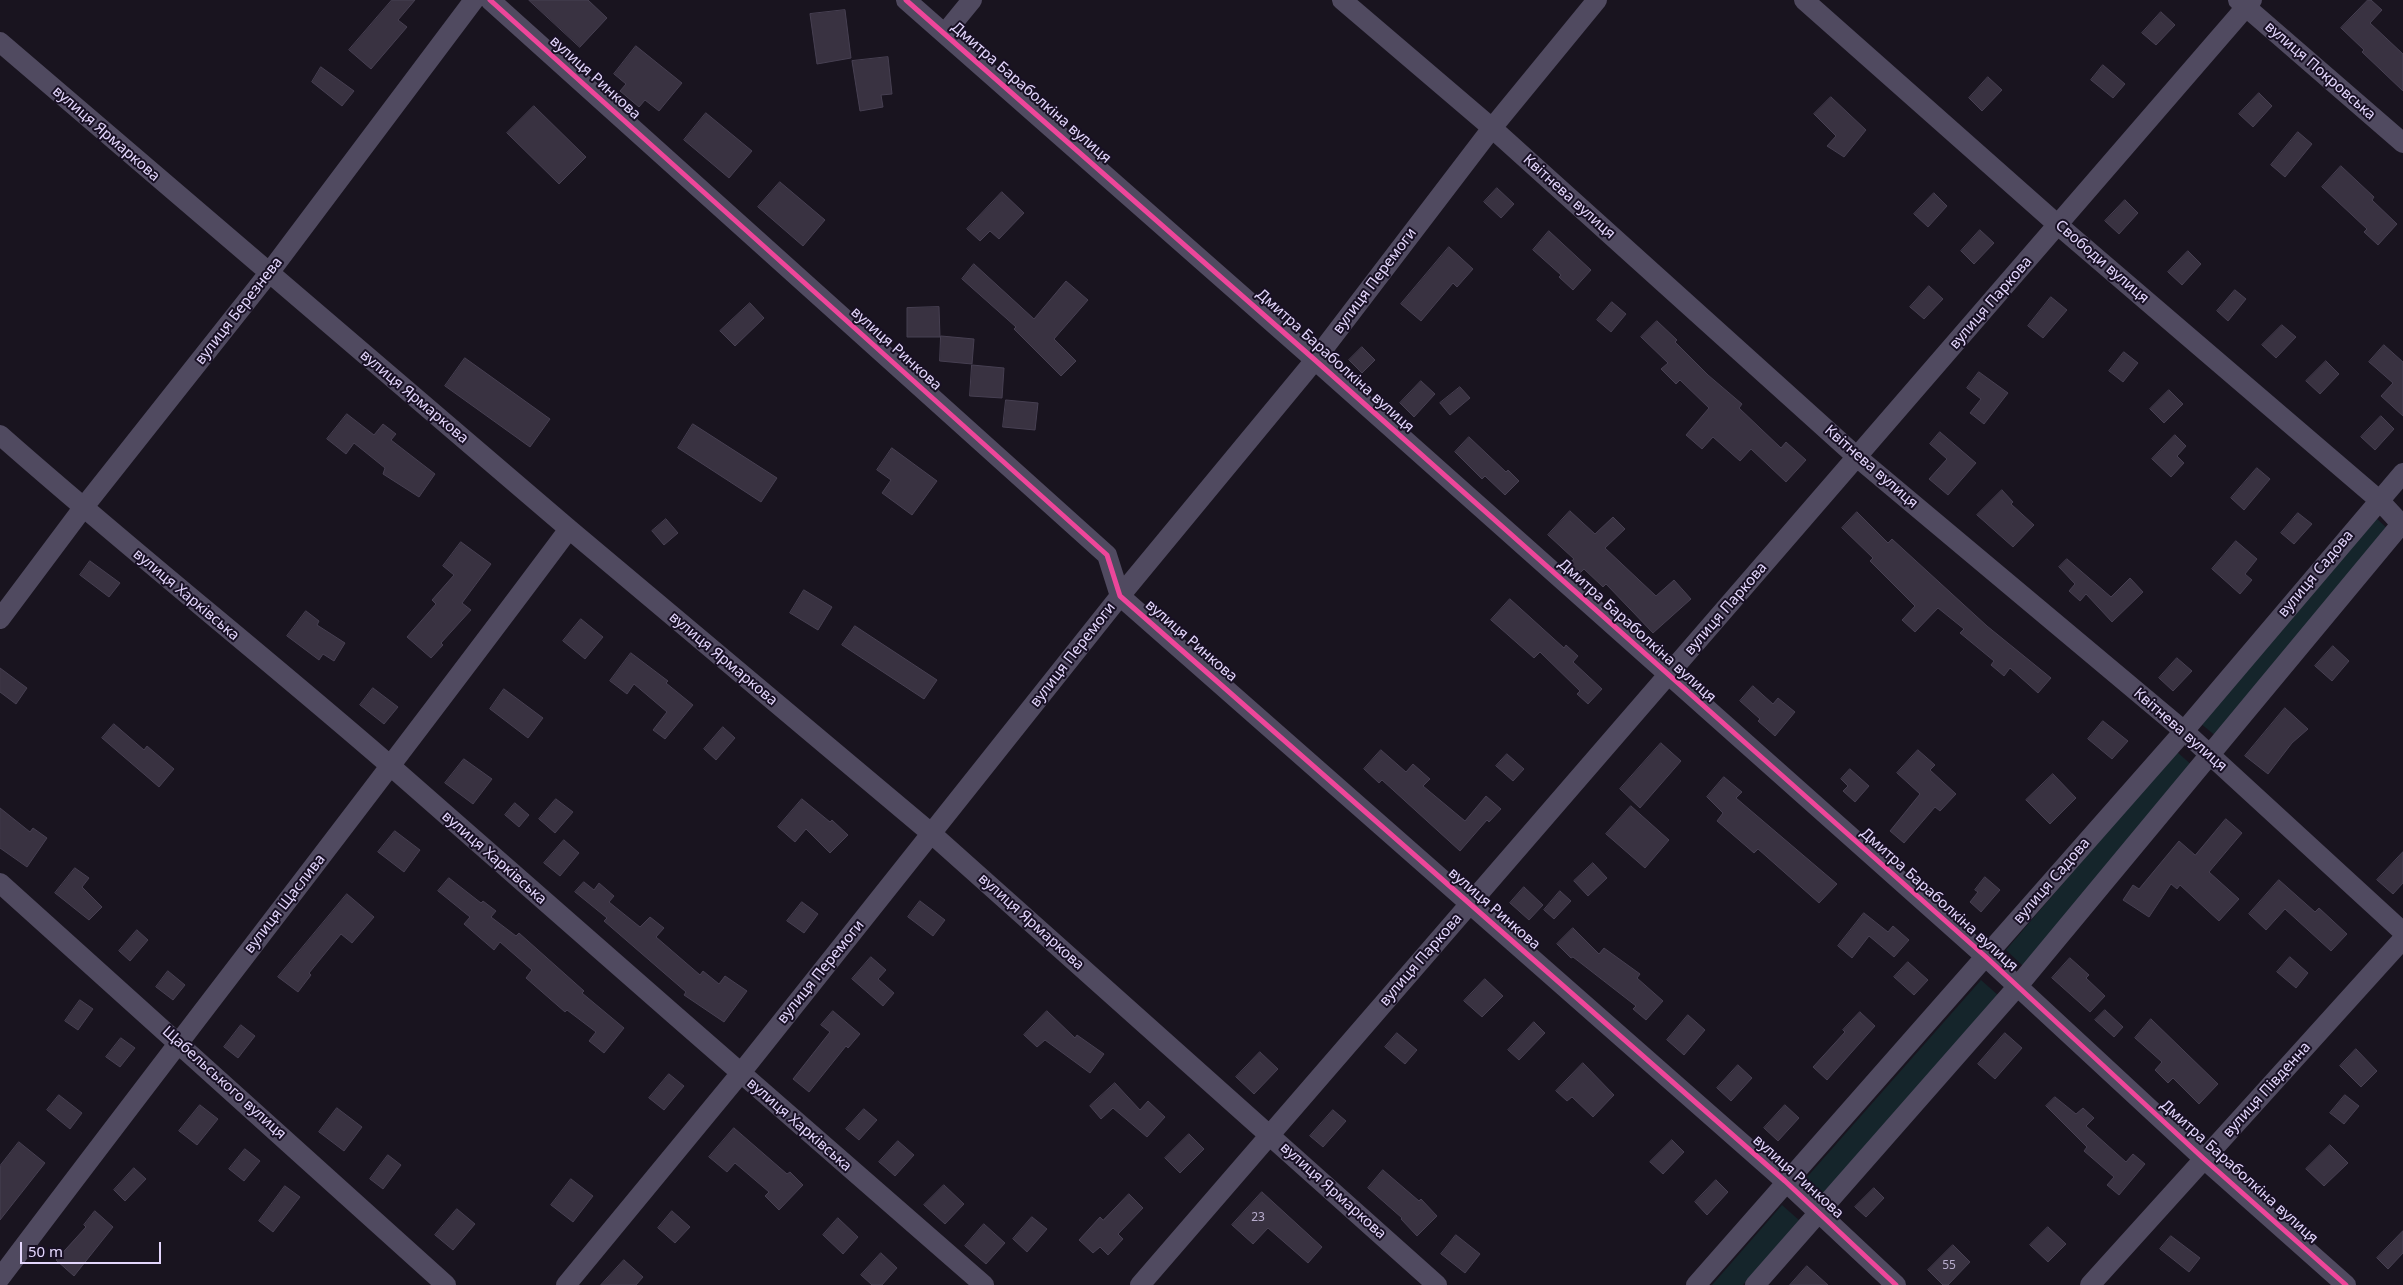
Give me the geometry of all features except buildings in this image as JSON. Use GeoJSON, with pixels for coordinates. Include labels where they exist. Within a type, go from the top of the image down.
{"type":"FeatureCollection","features":[{"type":"Feature","properties":{"kind":"street","name":"вулиця Березнева"},"geometry":{"type":"LineString","coordinates":[[0,619],[83,508],[269,273],[474,0]]}},
{"type":"Feature","properties":{"kind":"street","name":"вулиця Ринкова"},"geometry":{"type":"LineString","coordinates":[[490,0],[1107,555],[1120,596],[1786,1182],[1896,1285]]}},
{"type":"Feature","properties":{"kind":"street","name":"Дмитра Бараболкіна вулиця"},"geometry":{"type":"LineString","coordinates":[[906,0],[1315,360],[1986,957],[2016,987],[2204,1159],[2346,1285]]}},
{"type":"Feature","properties":{"kind":"street"},"geometry":{"type":"LineString","coordinates":[[945,34],[972,0]]}},
{"type":"Feature","properties":{"kind":"street","name":"Квітнева вулиця"},"geometry":{"type":"LineString","coordinates":[[1342,0],[1492,128],[1857,456],[2184,732],[2403,932]]}},
{"type":"Feature","properties":{"kind":"street","name":"вулиця Перемоги"},"geometry":{"type":"LineString","coordinates":[[566,1285],[740,1074],[1120,596],[1315,360],[1492,128],[1597,0]]}},
{"type":"Feature","properties":{"kind":"street","name":"Свободи вулиця"},"geometry":{"type":"LineString","coordinates":[[1804,0],[2058,225],[2379,500],[2402,524]]}},
{"type":"Feature","properties":{"kind":"street","name":"вулиця Паркова"},"geometry":{"type":"LineString","coordinates":[[1140,1285],[2058,225],[2245,2]]}},
{"type":"Feature","properties":{"kind":"street","name":"вулиця Покровська"},"geometry":{"type":"LineString","coordinates":[[2245,2],[2403,142]]}},
{"type":"Feature","properties":{"kind":"street","name":"вулиця Ярмаркова"},"geometry":{"type":"LineString","coordinates":[[0,42],[569,529],[932,834],[1437,1285]]}},
{"type":"Feature","properties":{"kind":"street","name":"вулиця Харківська"},"geometry":{"type":"LineString","coordinates":[[0,435],[83,508],[392,767],[740,1074],[984,1285]]}},
{"type":"Feature","properties":{"kind":"street","name":"вулиця Садова"},"geometry":{"type":"LineString","coordinates":[[1696,1285],[2184,732],[2403,473]]}},
{"type":"Feature","properties":{"kind":"street"},"geometry":{"type":"LineString","coordinates":[[1755,1285],[2016,987],[2211,756],[2402,524]]}},
{"type":"Feature","properties":{"kind":"street","name":"вулиця Щаслива"},"geometry":{"type":"LineString","coordinates":[[0,1278],[178,1042],[392,767],[569,529]]}},
{"type":"Feature","properties":{"kind":"street","name":"Щабельського вулиця"},"geometry":{"type":"LineString","coordinates":[[0,883],[446,1285]]}},
{"type":"Feature","properties":{"kind":"street","name":"вулиця Південна"},"geometry":{"type":"LineString","coordinates":[[2090,1285],[2403,939]]}},
{"type":"Feature","properties":{"kind":"shaded area"},"geometry":{"type":"Polygon","coordinates":[[[2375,517],[2390,531],[2217,737],[2200,723],[2375,517]]]}},
{"type":"Feature","properties":{"kind":"shaded area"},"geometry":{"type":"Polygon","coordinates":[[[2176,751],[2194,767],[2023,966],[2006,950],[2176,751]]]}},
{"type":"Feature","properties":{"kind":"shaded area"},"geometry":{"type":"Polygon","coordinates":[[[1981,980],[1999,996],[1818,1201],[1800,1185],[1981,980]]]}},
{"type":"Feature","properties":{"kind":"shaded area"},"geometry":{"type":"Polygon","coordinates":[[[1782,1205],[1800,1221],[1743,1285],[1712,1285],[1782,1205]]]}},
{"type":"Feature","properties":{"kind":"cycle path"},"geometry":{"type":"LineString","coordinates":[[490,0],[1107,555],[1120,596],[1785,1181],[1896,1285]]}},
{"type":"Feature","properties":{"kind":"cycle path"},"geometry":{"type":"LineString","coordinates":[[906,0],[1315,360],[1986,957],[2204,1159],[2346,1285]]}}]}
